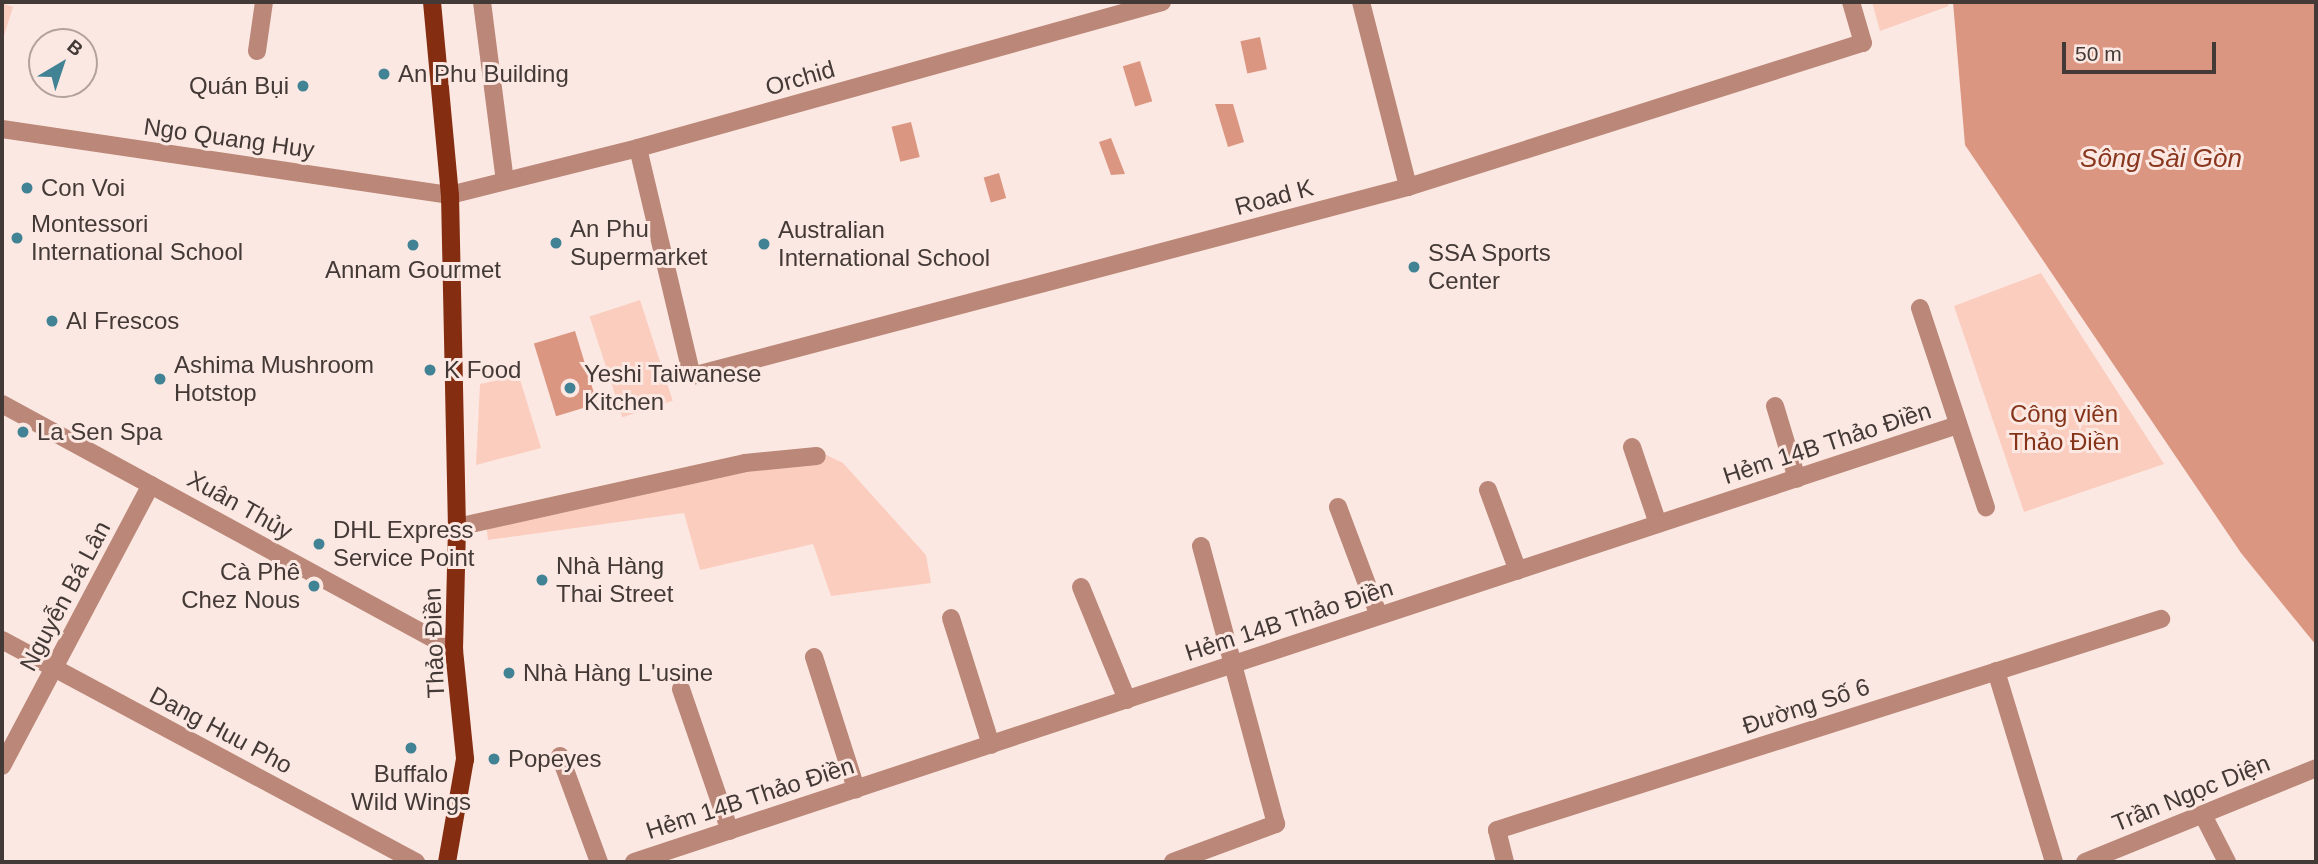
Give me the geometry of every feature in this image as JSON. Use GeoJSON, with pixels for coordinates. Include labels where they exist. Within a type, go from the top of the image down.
{"type":"FeatureCollection","features":[{"type":"Feature","properties":{"kind":"main road","name":"Thảo Điền"},"geometry":{"type":"LineString","coordinates":[[432,2],[450,195],[457,527],[454,650],[465,759],[447,862]]}},
{"type":"Feature","properties":{"kind":"street"},"geometry":{"type":"LineString","coordinates":[[257,51],[264,2]]}},
{"type":"Feature","properties":{"kind":"street"},"geometry":{"type":"LineString","coordinates":[[482,2],[505,181]]}},
{"type":"Feature","properties":{"kind":"street","name":"Orchid"},"geometry":{"type":"LineString","coordinates":[[450,195],[638,148],[1162,2]]}},
{"type":"Feature","properties":{"kind":"street"},"geometry":{"type":"LineString","coordinates":[[1361,2],[1408,187]]}},
{"type":"Feature","properties":{"kind":"street","name":"Road K"},"geometry":{"type":"LineString","coordinates":[[638,148],[692,376],[1408,187],[1863,43],[1851,2]]}},
{"type":"Feature","properties":{"kind":"street","name":"Ngo Quang Huy"},"geometry":{"type":"LineString","coordinates":[[2,129],[450,195]]}},
{"type":"Feature","properties":{"kind":"street"},"geometry":{"type":"LineString","coordinates":[[1920,308],[1986,507]]}},
{"type":"Feature","properties":{"kind":"street","name":"Xuân Thủy"},"geometry":{"type":"LineString","coordinates":[[2,404],[454,650]]}},
{"type":"Feature","properties":{"kind":"street"},"geometry":{"type":"LineString","coordinates":[[1774,406],[1797,478]]}},
{"type":"Feature","properties":{"kind":"street","name":"Hẻm 14B Thảo Điền"},"geometry":{"type":"LineString","coordinates":[[642,861],[1958,425]]}},
{"type":"Feature","properties":{"kind":"street"},"geometry":{"type":"LineString","coordinates":[[1632,447],[1658,524]]}},
{"type":"Feature","properties":{"kind":"street"},"geometry":{"type":"LineString","coordinates":[[457,527],[745,463],[817,456]]}},
{"type":"Feature","properties":{"kind":"street","name":"Nguyễn Bá Lân"},"geometry":{"type":"LineString","coordinates":[[2,766],[151,485]]}},
{"type":"Feature","properties":{"kind":"street"},"geometry":{"type":"LineString","coordinates":[[1488,490],[1518,570]]}},
{"type":"Feature","properties":{"kind":"street"},"geometry":{"type":"LineString","coordinates":[[1338,507],[1379,616]]}},
{"type":"Feature","properties":{"kind":"street"},"geometry":{"type":"LineString","coordinates":[[1172,862],[1276,824],[1201,547]]}},
{"type":"Feature","properties":{"kind":"street"},"geometry":{"type":"LineString","coordinates":[[1081,587],[1127,699]]}},
{"type":"Feature","properties":{"kind":"street"},"geometry":{"type":"LineString","coordinates":[[951,618],[991,745]]}},
{"type":"Feature","properties":{"kind":"street","name":"Đường Số 6"},"geometry":{"type":"LineString","coordinates":[[1505,862],[1497,830],[2161,619]]}},
{"type":"Feature","properties":{"kind":"street","name":"Dang Huu Pho"},"geometry":{"type":"LineString","coordinates":[[2,640],[416,862]]}},
{"type":"Feature","properties":{"kind":"street"},"geometry":{"type":"LineString","coordinates":[[814,657],[856,789]]}},
{"type":"Feature","properties":{"kind":"street"},"geometry":{"type":"LineString","coordinates":[[1996,671],[2054,862]]}},
{"type":"Feature","properties":{"kind":"street"},"geometry":{"type":"LineString","coordinates":[[681,689],[730,831]]}},
{"type":"Feature","properties":{"kind":"street"},"geometry":{"type":"LineString","coordinates":[[560,756],[598,862]]}},
{"type":"Feature","properties":{"kind":"street","name":"Trần Ngọc Diện"},"geometry":{"type":"LineString","coordinates":[[2088,862],[2316,768]]}},
{"type":"Feature","properties":{"kind":"street"},"geometry":{"type":"LineString","coordinates":[[2203,815],[2227,862]]}},
{"type":"Feature","properties":{"kind":"green space"},"geometry":{"type":"Polygon","coordinates":[[[1872,2],[1947,2],[1949,6],[1880,31],[1872,2]]]}},
{"type":"Feature","properties":{"kind":"green space"},"geometry":{"type":"Polygon","coordinates":[[[2,3],[13,7],[2,42],[2,3]]]}},
{"type":"Feature","properties":{"kind":"green space","name":"Công viên Thảo Điền"},"geometry":{"type":"Polygon","coordinates":[[[2041,273],[2164,464],[2024,512],[1954,306],[2041,273]]]}},
{"type":"Feature","properties":{"kind":"green space"},"geometry":{"type":"Polygon","coordinates":[[[640,300],[673,401],[622,417],[590,316],[640,300]]]}},
{"type":"Feature","properties":{"kind":"green space"},"geometry":{"type":"Polygon","coordinates":[[[519,376],[541,448],[476,465],[480,384],[519,376]]]}},
{"type":"Feature","properties":{"kind":"green space"},"geometry":{"type":"Polygon","coordinates":[[[816,450],[843,463],[926,555],[931,583],[831,596],[813,544],[700,570],[684,513],[488,540],[486,523],[816,450]]]}},
{"type":"Feature","properties":{"kind":"water","name":"Sông Sài Gòn"},"geometry":{"type":"Polygon","coordinates":[[[1953,2],[2316,2],[2316,645],[2241,553],[1965,145],[1953,2]]]}},
{"type":"Feature","properties":{"kind":"water"},"geometry":{"type":"Polygon","coordinates":[[[1260,37],[1267,69],[1247,73],[1240,41],[1260,37]]]}},
{"type":"Feature","properties":{"kind":"water"},"geometry":{"type":"Polygon","coordinates":[[[1140,61],[1152,101],[1135,106],[1123,66],[1140,61]]]}},
{"type":"Feature","properties":{"kind":"water"},"geometry":{"type":"Polygon","coordinates":[[[1215,104],[1233,104],[1244,142],[1228,147],[1215,104]]]}},
{"type":"Feature","properties":{"kind":"water"},"geometry":{"type":"Polygon","coordinates":[[[911,122],[920,157],[900,162],[892,127],[911,122]]]}},
{"type":"Feature","properties":{"kind":"water"},"geometry":{"type":"Polygon","coordinates":[[[1111,138],[1125,174],[1111,175],[1099,142],[1111,138]]]}},
{"type":"Feature","properties":{"kind":"water"},"geometry":{"type":"Polygon","coordinates":[[[999,173],[1006,198],[991,202],[984,177],[999,173]]]}},
{"type":"Feature","properties":{"kind":"water"},"geometry":{"type":"Polygon","coordinates":[[[575,331],[597,404],[556,416],[534,344],[575,331]]]}},
{"type":"Feature","properties":{"kind":"place","name":"An Phu Building"},"geometry":{"type":"Point","coordinates":[384,74]}},
{"type":"Feature","properties":{"kind":"place","name":"Quán Bụi"},"geometry":{"type":"Point","coordinates":[303,86]}},
{"type":"Feature","properties":{"kind":"place","name":"Con Voi"},"geometry":{"type":"Point","coordinates":[27,188]}},
{"type":"Feature","properties":{"kind":"place","name":"Montessori International School"},"geometry":{"type":"Point","coordinates":[17,238]}},
{"type":"Feature","properties":{"kind":"place","name":"An Phu Supermarket"},"geometry":{"type":"Point","coordinates":[556,243]}},
{"type":"Feature","properties":{"kind":"place","name":"Australian International School"},"geometry":{"type":"Point","coordinates":[764,244]}},
{"type":"Feature","properties":{"kind":"place","name":"Annam Gourmet"},"geometry":{"type":"Point","coordinates":[413,245]}},
{"type":"Feature","properties":{"kind":"place","name":"SSA Sports Center"},"geometry":{"type":"Point","coordinates":[1414,267]}},
{"type":"Feature","properties":{"kind":"place","name":"Al Frescos"},"geometry":{"type":"Point","coordinates":[52,321]}},
{"type":"Feature","properties":{"kind":"place","name":"K Food"},"geometry":{"type":"Point","coordinates":[430,370]}},
{"type":"Feature","properties":{"kind":"place","name":"Ashima Mushroom Hotstop"},"geometry":{"type":"Point","coordinates":[160,379]}},
{"type":"Feature","properties":{"kind":"place","name":"Yeshi Taiwanese Kitchen"},"geometry":{"type":"Point","coordinates":[570,388]}},
{"type":"Feature","properties":{"kind":"place","name":"La Sen Spa"},"geometry":{"type":"Point","coordinates":[23,432]}},
{"type":"Feature","properties":{"kind":"place","name":"DHL Express Service Point"},"geometry":{"type":"Point","coordinates":[319,544]}},
{"type":"Feature","properties":{"kind":"place","name":"Nhà Hàng Thai Street"},"geometry":{"type":"Point","coordinates":[542,580]}},
{"type":"Feature","properties":{"kind":"place","name":"Cà Phê Chez Nous"},"geometry":{"type":"Point","coordinates":[314,586]}},
{"type":"Feature","properties":{"kind":"place","name":"Nhà Hàng L'usine"},"geometry":{"type":"Point","coordinates":[509,673]}},
{"type":"Feature","properties":{"kind":"place","name":"Buffalo Wild Wings"},"geometry":{"type":"Point","coordinates":[411,748]}},
{"type":"Feature","properties":{"kind":"place","name":"Popeyes"},"geometry":{"type":"Point","coordinates":[494,759]}}]}
